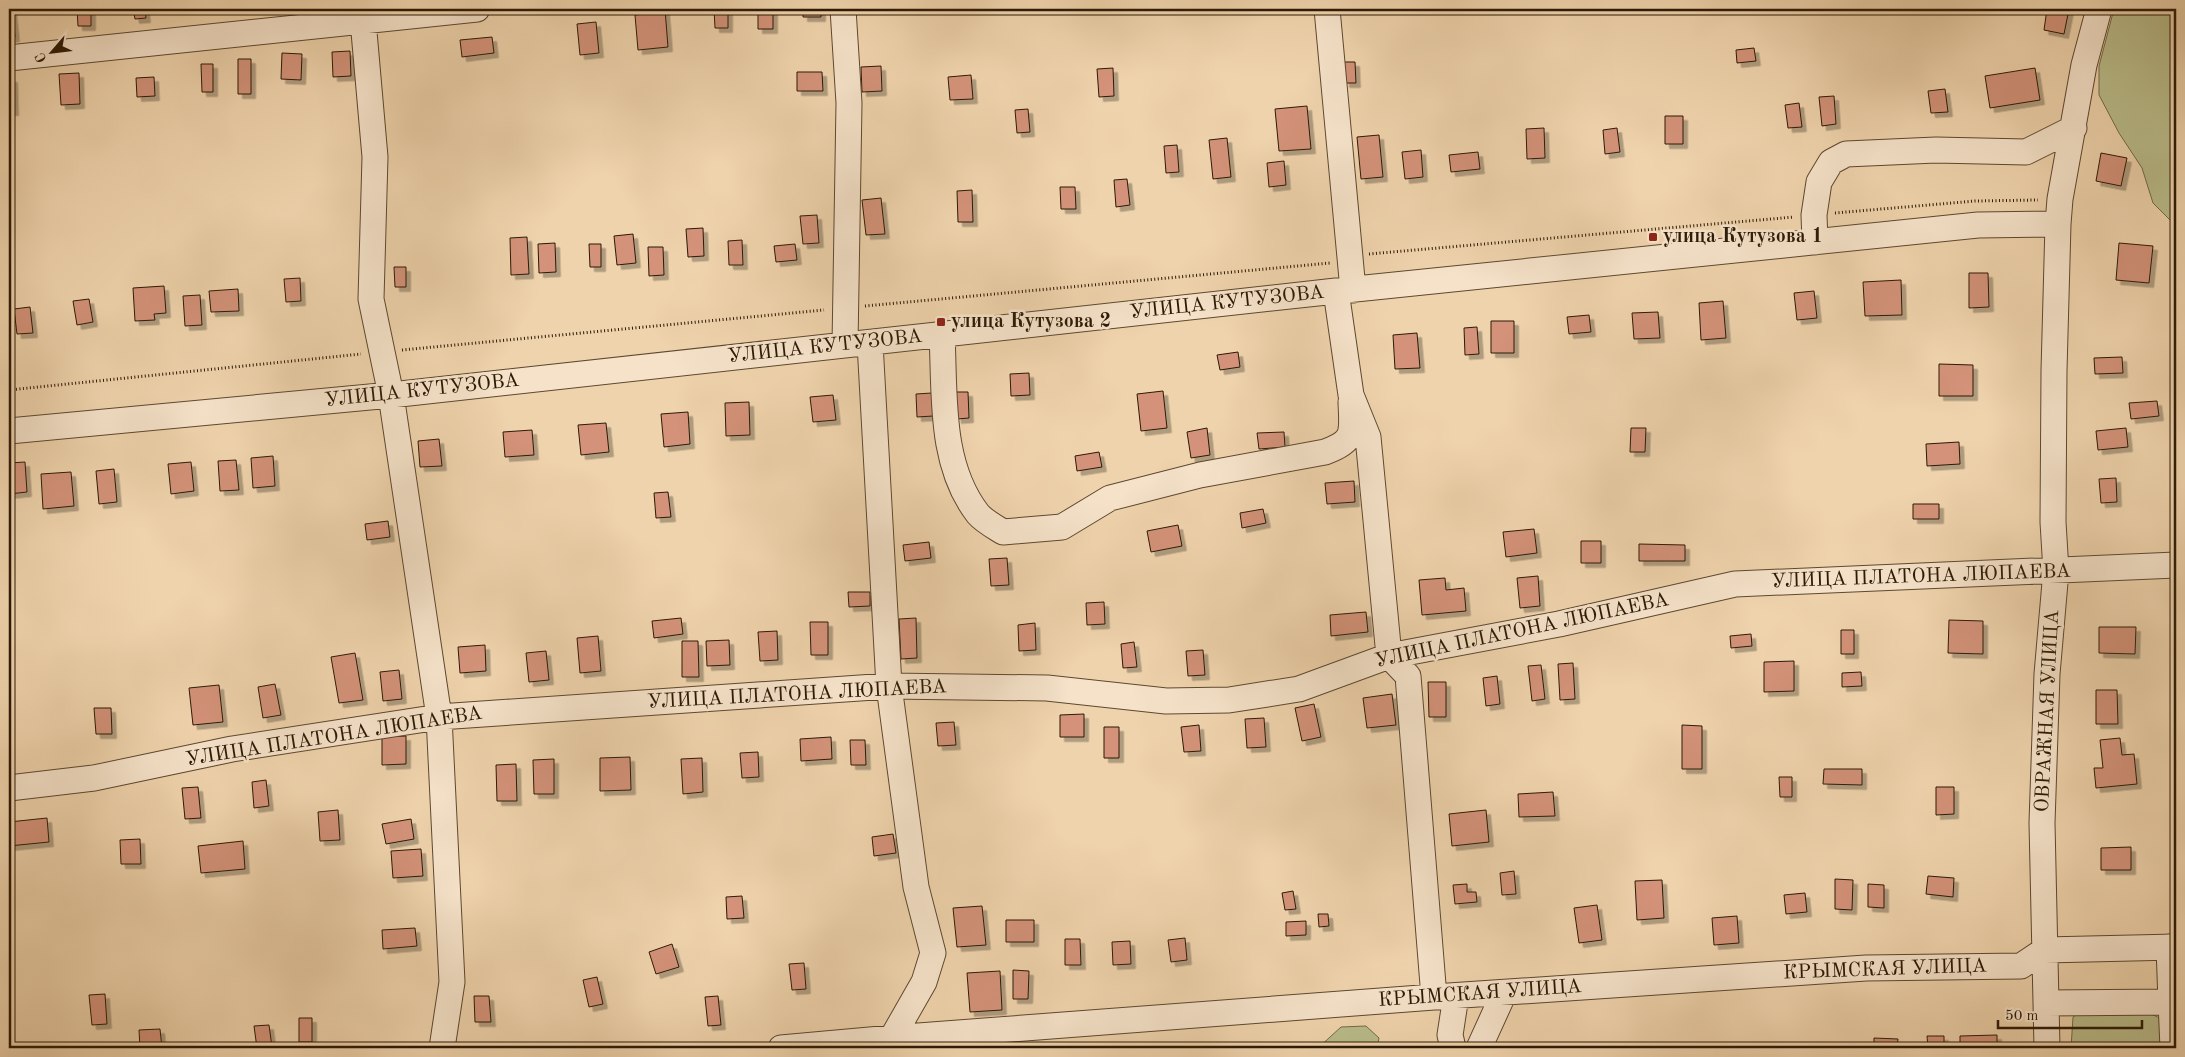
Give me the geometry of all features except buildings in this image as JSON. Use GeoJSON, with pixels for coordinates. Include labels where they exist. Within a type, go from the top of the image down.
{"type":"FeatureCollection","features":[{"type":"Feature","properties":{"kind":"street"},"geometry":{"type":"LineString","coordinates":[[9,58],[362,16],[477,9]]}},
{"type":"Feature","properties":{"kind":"street"},"geometry":{"type":"LineString","coordinates":[[842,9],[849,103],[845,345]]}},
{"type":"Feature","properties":{"kind":"street"},"geometry":{"type":"LineString","coordinates":[[942,335],[946,433],[958,477],[979,514],[1003,532],[1062,526],[1110,498],[1200,475],[1325,452],[1342,446],[1352,431],[1344,290],[1351,261],[1327,9]]}},
{"type":"Feature","properties":{"kind":"street","name":"ОВРАЖНАЯ УЛИЦА"},"geometry":{"type":"LineString","coordinates":[[2047,1048],[2042,823],[2047,674],[2056,572],[2054,522],[2054,370],[2058,224],[2060,199],[2084,66],[2099,9]]}},
{"type":"Feature","properties":{"kind":"street"},"geometry":{"type":"LineString","coordinates":[[362,16],[375,157],[370,299],[391,394],[439,717],[452,982],[442,1048]]}},
{"type":"Feature","properties":{"kind":"street"},"geometry":{"type":"LineString","coordinates":[[1815,242],[1814,215],[1819,182],[1831,162],[1846,154],[1936,150],[2026,152],[2074,128]]}},
{"type":"Feature","properties":{"kind":"street","name":"УЛИЦА КУТУЗОВА"},"geometry":{"type":"LineString","coordinates":[[9,431],[391,394],[1344,290],[1978,225],[2058,224]]}},
{"type":"Feature","properties":{"kind":"street"},"geometry":{"type":"LineString","coordinates":[[870,343],[889,686],[916,887],[933,953],[924,982],[893,1043]]}},
{"type":"Feature","properties":{"kind":"street"},"geometry":{"type":"LineString","coordinates":[[1351,395],[1368,437],[1389,656],[1408,676],[1445,997],[1453,1048]]}},
{"type":"Feature","properties":{"kind":"street","name":"УЛИЦА ПЛАТОНА ЛЮПАЕВА"},"geometry":{"type":"LineString","coordinates":[[9,788],[94,778],[232,748],[439,717],[889,686],[1047,688],[1166,701],[1229,700],[1299,689],[1389,656],[1559,624],[1735,584],[2176,566]]}},
{"type":"Feature","properties":{"kind":"street"},"geometry":{"type":"LineString","coordinates":[[2046,950],[2172,947],[2171,1002],[2174,1044]]}},
{"type":"Feature","properties":{"kind":"street","name":"КРЫМСКАЯ УЛИЦА"},"geometry":{"type":"LineString","coordinates":[[781,1048],[893,1043],[1504,992],[1866,968],[2021,966],[2046,950]]}},
{"type":"Feature","properties":{"kind":"street"},"geometry":{"type":"LineString","coordinates":[[1479,1048],[1504,992]]}},
{"type":"Feature","properties":{"kind":"street"},"geometry":{"type":"LineString","coordinates":[[2046,1003],[2171,1002]]}},
{"type":"Feature","properties":{"kind":"path"},"geometry":{"type":"LineString","coordinates":[[9,390],[382,352],[1351,261],[1370,254],[1975,201],[2060,199]]}},
{"type":"Feature","properties":{"kind":"green space"},"geometry":{"type":"Polygon","coordinates":[[[2114,9],[2176,9],[2176,226],[2153,203],[2142,168],[2119,133],[2099,95],[2099,66],[2114,9]]]}},
{"type":"Feature","properties":{"kind":"green space"},"geometry":{"type":"Polygon","coordinates":[[[2133,1009],[2162,1020],[2176,1048],[2071,1048],[2073,1017],[2083,1010],[2133,1009]]]}},
{"type":"Feature","properties":{"kind":"green space"},"geometry":{"type":"Polygon","coordinates":[[[1366,1026],[1379,1038],[1377,1048],[1318,1048],[1341,1027],[1366,1026]]]}},
{"type":"Feature","properties":{"kind":"place","name":"улица Кутузова 1"},"geometry":{"type":"Point","coordinates":[1653,237]}},
{"type":"Feature","properties":{"kind":"place","name":"улица Кутузова 2"},"geometry":{"type":"Point","coordinates":[941,322]}}]}
